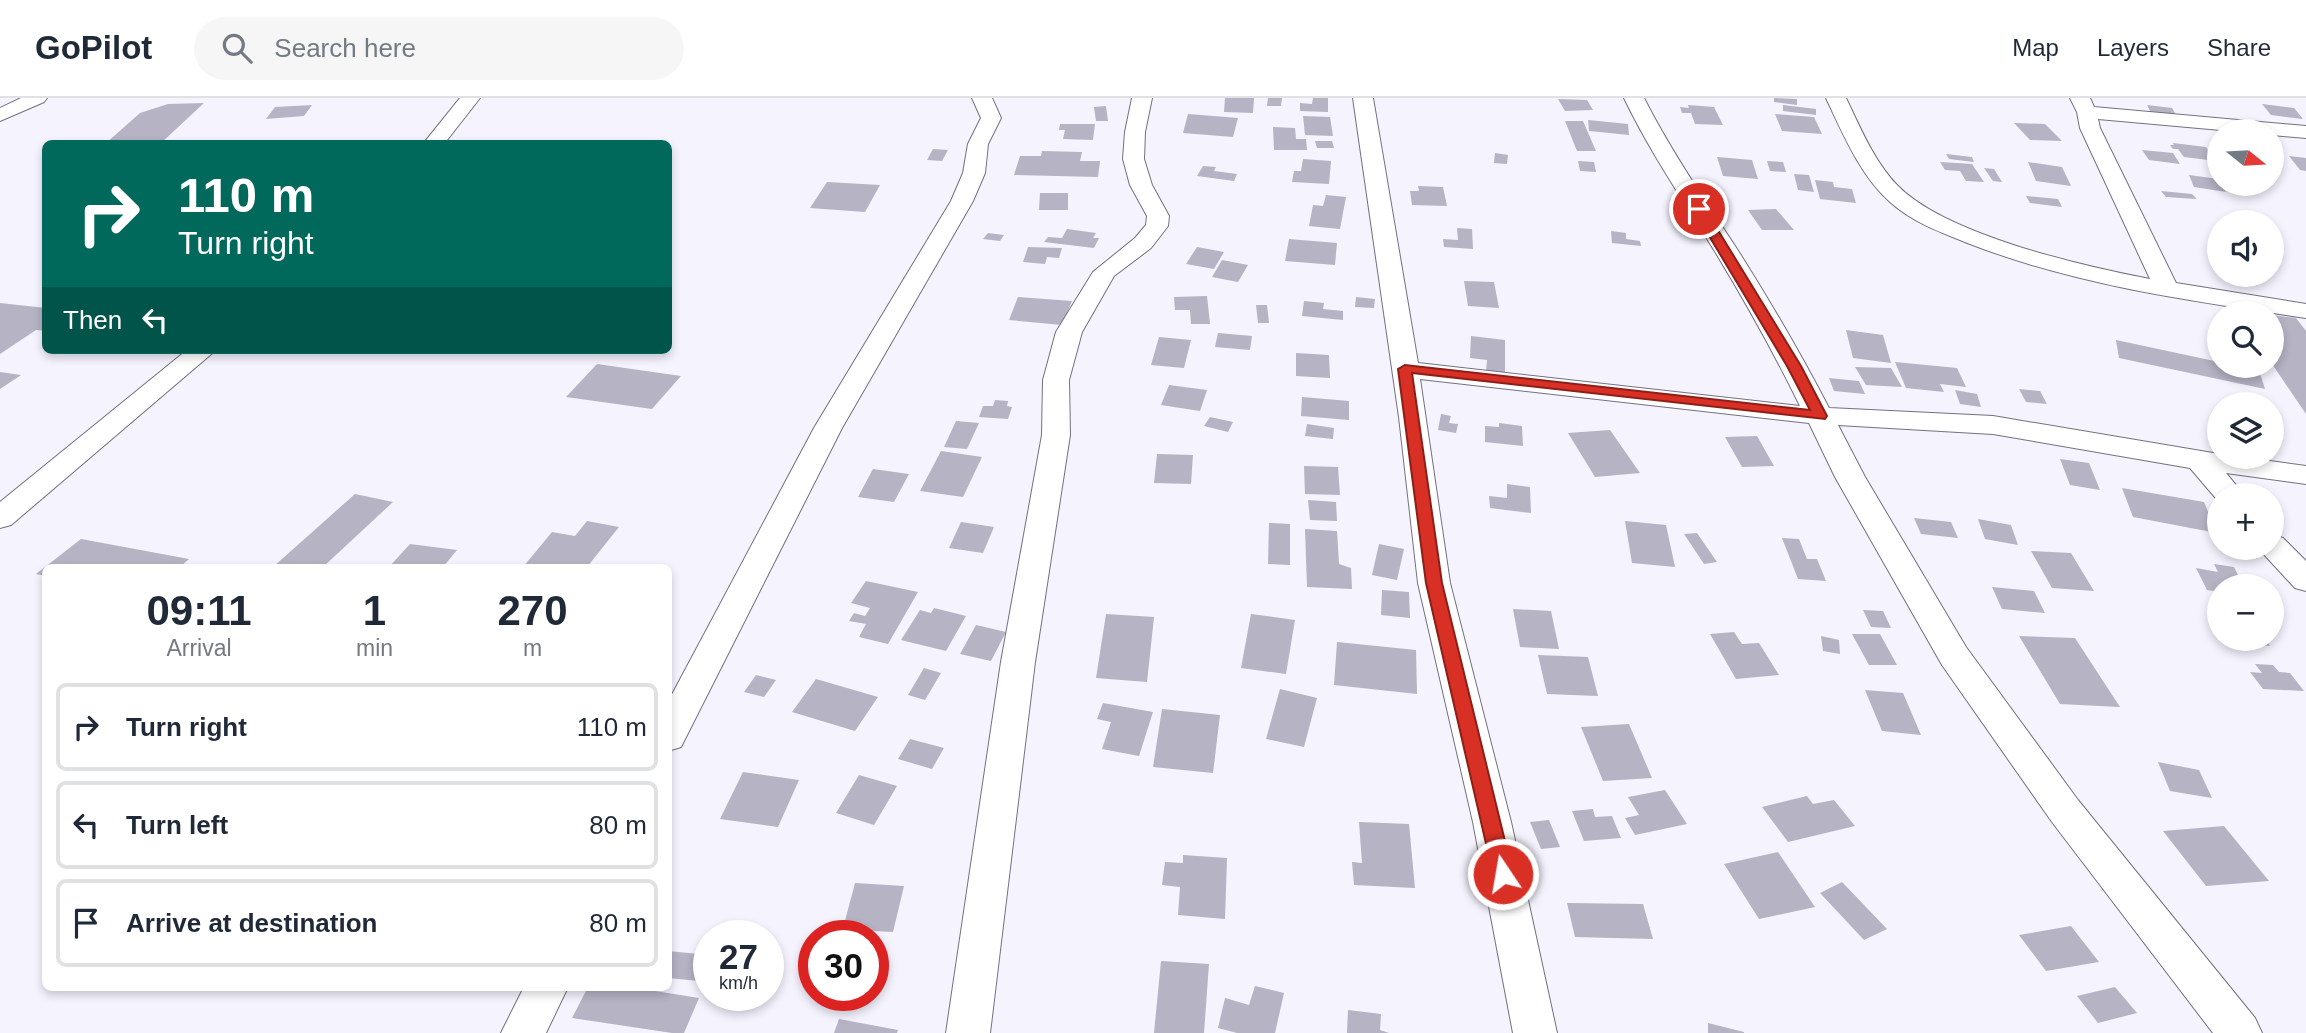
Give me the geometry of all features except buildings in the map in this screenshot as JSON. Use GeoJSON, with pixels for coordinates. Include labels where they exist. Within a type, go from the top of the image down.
{"type":"FeatureCollection","features":[{"type":"Feature","properties":{"kind":"street"},"geometry":{"type":"LineString","coordinates":[[0,115],[37,98]]}},
{"type":"Feature","properties":{"kind":"street"},"geometry":{"type":"LineString","coordinates":[[436,140],[470,98]]}},
{"type":"Feature","properties":{"kind":"street"},"geometry":{"type":"LineString","coordinates":[[672,729],[828,428],[962,201],[974,173],[978,144],[991,118],[982,98]]}},
{"type":"Feature","properties":{"kind":"street"},"geometry":{"type":"LineString","coordinates":[[968,1033],[1018,662],[1056,435],[1056,380],[1069,332],[1105,272],[1143,243],[1157,226],[1158,216],[1140,188],[1131,139],[1142,98]]}},
{"type":"Feature","properties":{"kind":"street"},"geometry":{"type":"LineString","coordinates":[[1363,98],[1405,369],[1434,583],[1492,822],[1535,1033]]}},
{"type":"Feature","properties":{"kind":"street"},"geometry":{"type":"LineString","coordinates":[[1634,98],[1657,144],[1727,252],[1794,366],[1850,477],[1954,656],[2065,811],[2240,1033]]}},
{"type":"Feature","properties":{"kind":"street"},"geometry":{"type":"LineString","coordinates":[[1836,98],[1853,132],[1889,189],[1918,214],[1990,244],[2056,265],[2168,291],[2306,311]]}},
{"type":"Feature","properties":{"kind":"street"},"geometry":{"type":"LineString","coordinates":[[2168,291],[2090,128],[2084,105],[2306,132]]}},
{"type":"Feature","properties":{"kind":"street"},"geometry":{"type":"LineString","coordinates":[[0,518],[198,354]]}},
{"type":"Feature","properties":{"kind":"street"},"geometry":{"type":"LineString","coordinates":[[1405,369],[1820,416],[1993,425],[2306,475]]}},
{"type":"Feature","properties":{"kind":"street"},"geometry":{"type":"LineString","coordinates":[[2199,460],[2219,483]]}},
{"type":"Feature","properties":{"kind":"street"},"geometry":{"type":"LineString","coordinates":[[2284,557],[2306,580]]}},
{"type":"Feature","properties":{"kind":"street"},"geometry":{"type":"LineString","coordinates":[[523,1033],[545,991]]}},
{"type":"Feature","properties":{"kind":"route"},"geometry":{"type":"LineString","coordinates":[[1503,874],[1434,583],[1405,369],[1820,416],[1794,366],[1699,209]]}}]}
